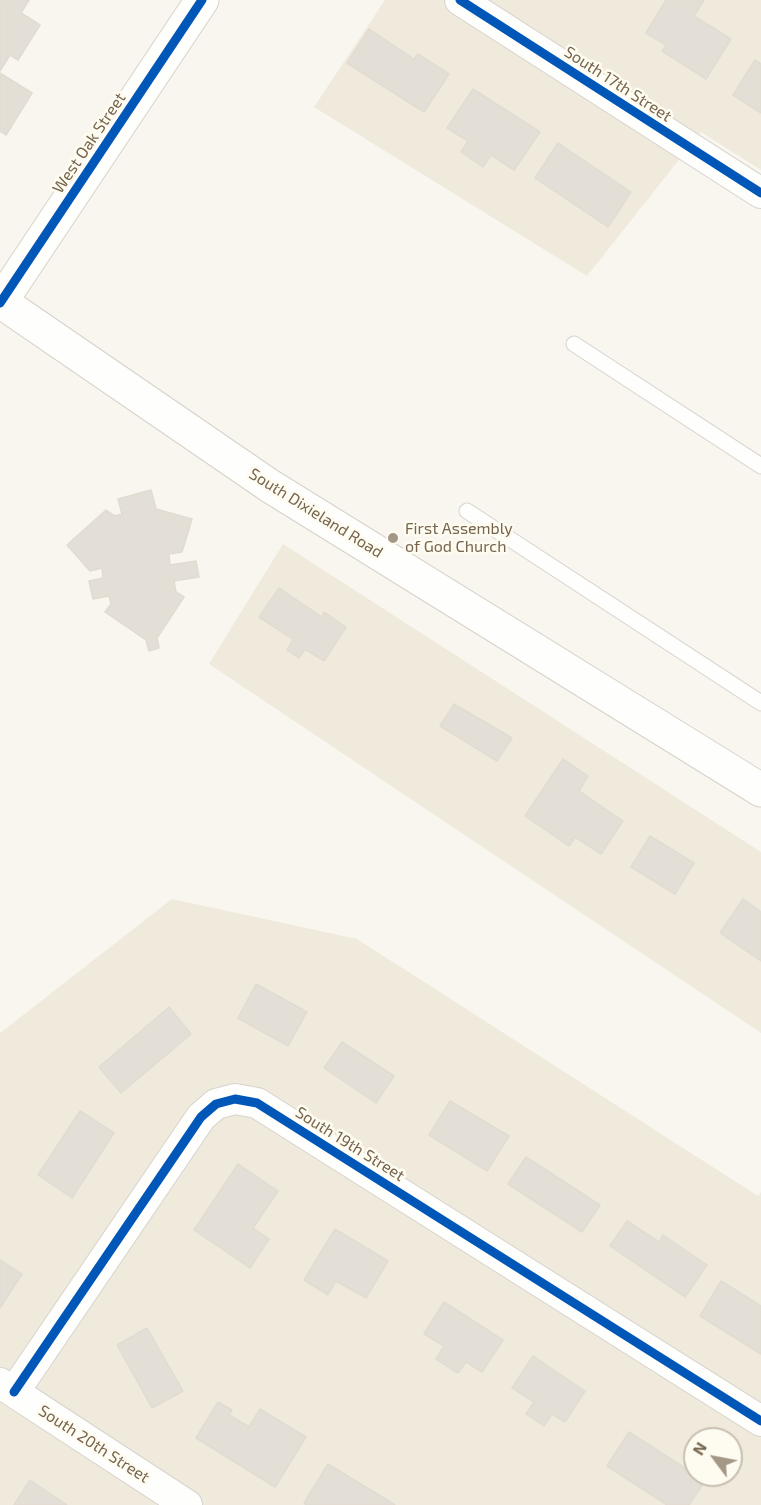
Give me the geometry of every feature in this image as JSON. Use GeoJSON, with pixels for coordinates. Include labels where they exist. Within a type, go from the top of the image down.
{"type":"FeatureCollection","features":[{"type":"Feature","properties":{"kind":"main road","name":"West Oak Street"},"geometry":{"type":"LineString","coordinates":[[0,302],[202,0]]}},
{"type":"Feature","properties":{"kind":"main road","name":"South Dixieland Road"},"geometry":{"type":"LineString","coordinates":[[0,302],[270,486],[761,790]]}},
{"type":"Feature","properties":{"kind":"street","name":"South 17th Street"},"geometry":{"type":"LineString","coordinates":[[460,0],[761,193]]}},
{"type":"Feature","properties":{"kind":"street","name":"South 19th Street"},"geometry":{"type":"LineString","coordinates":[[7,1388],[201,1117],[216,1104],[235,1099],[257,1103],[761,1421]]}},
{"type":"Feature","properties":{"kind":"street","name":"South 20th Street"},"geometry":{"type":"LineString","coordinates":[[7,1388],[187,1505]]}},
{"type":"Feature","properties":{"kind":"lane"},"geometry":{"type":"LineString","coordinates":[[574,344],[761,466]]}},
{"type":"Feature","properties":{"kind":"lane"},"geometry":{"type":"LineString","coordinates":[[467,511],[761,703]]}},
{"type":"Feature","properties":{"kind":"shaded area"},"geometry":{"type":"Polygon","coordinates":[[[385,0],[761,0],[761,170],[701,132],[587,276],[314,107],[385,0]]]}},
{"type":"Feature","properties":{"kind":"shaded area"},"geometry":{"type":"Polygon","coordinates":[[[283,544],[761,852],[761,1033],[209,664],[283,544]]]}},
{"type":"Feature","properties":{"kind":"shaded area"},"geometry":{"type":"Polygon","coordinates":[[[172,899],[357,939],[758,1196],[761,1192],[761,1505],[0,1505],[0,1033],[172,899]]]}},
{"type":"Feature","properties":{"kind":"building"},"geometry":{"type":"Polygon","coordinates":[[[0,0],[29,0],[21,13],[40,25],[18,60],[10,55],[0,71],[0,0]]]}},
{"type":"Feature","properties":{"kind":"building"},"geometry":{"type":"Polygon","coordinates":[[[666,0],[704,0],[694,16],[731,39],[706,79],[662,51],[666,45],[646,33],[666,0]]]}},
{"type":"Feature","properties":{"kind":"building"},"geometry":{"type":"Polygon","coordinates":[[[369,29],[414,59],[418,54],[449,74],[424,112],[347,63],[369,29]]]}},
{"type":"Feature","properties":{"kind":"building"},"geometry":{"type":"Polygon","coordinates":[[[755,60],[761,64],[761,113],[733,95],[755,60]]]}},
{"type":"Feature","properties":{"kind":"building"},"geometry":{"type":"Polygon","coordinates":[[[0,73],[32,93],[6,135],[0,131],[0,73]]]}},
{"type":"Feature","properties":{"kind":"building"},"geometry":{"type":"Polygon","coordinates":[[[473,89],[540,132],[514,170],[491,155],[483,167],[461,152],[468,141],[447,128],[473,89]]]}},
{"type":"Feature","properties":{"kind":"building"},"geometry":{"type":"Polygon","coordinates":[[[558,143],[631,192],[608,227],[535,178],[558,143]]]}},
{"type":"Feature","properties":{"kind":"building"},"geometry":{"type":"Polygon","coordinates":[[[151,490],[156,509],[192,519],[182,552],[169,554],[170,565],[196,561],[199,577],[174,581],[176,592],[184,597],[157,638],[159,648],[149,651],[146,640],[105,612],[111,604],[109,596],[93,599],[89,581],[103,578],[102,568],[90,571],[67,545],[106,510],[115,516],[122,514],[118,499],[151,490]]]}},
{"type":"Feature","properties":{"kind":"building"},"geometry":{"type":"Polygon","coordinates":[[[279,588],[322,617],[324,612],[346,627],[324,661],[305,649],[299,658],[287,650],[293,639],[259,617],[279,588]]]}},
{"type":"Feature","properties":{"kind":"building"},"geometry":{"type":"Polygon","coordinates":[[[454,704],[512,738],[497,761],[440,726],[454,704]]]}},
{"type":"Feature","properties":{"kind":"building"},"geometry":{"type":"Polygon","coordinates":[[[563,759],[588,776],[579,791],[623,821],[601,854],[575,837],[569,846],[525,816],[563,759]]]}},
{"type":"Feature","properties":{"kind":"building"},"geometry":{"type":"Polygon","coordinates":[[[650,836],[694,863],[675,894],[631,867],[650,836]]]}},
{"type":"Feature","properties":{"kind":"building"},"geometry":{"type":"Polygon","coordinates":[[[743,899],[761,912],[761,961],[720,933],[743,899]]]}},
{"type":"Feature","properties":{"kind":"building"},"geometry":{"type":"Polygon","coordinates":[[[256,984],[307,1012],[288,1046],[238,1018],[256,984]]]}},
{"type":"Feature","properties":{"kind":"building"},"geometry":{"type":"Polygon","coordinates":[[[169,1007],[191,1034],[121,1093],[99,1067],[169,1007]]]}},
{"type":"Feature","properties":{"kind":"building"},"geometry":{"type":"Polygon","coordinates":[[[342,1042],[394,1076],[376,1103],[324,1068],[342,1042]]]}},
{"type":"Feature","properties":{"kind":"building"},"geometry":{"type":"Polygon","coordinates":[[[450,1101],[509,1136],[487,1171],[429,1135],[450,1101]]]}},
{"type":"Feature","properties":{"kind":"building"},"geometry":{"type":"Polygon","coordinates":[[[80,1111],[114,1133],[72,1198],[38,1175],[80,1111]]]}},
{"type":"Feature","properties":{"kind":"building"},"geometry":{"type":"Polygon","coordinates":[[[526,1157],[600,1205],[582,1232],[508,1184],[526,1157]]]}},
{"type":"Feature","properties":{"kind":"building"},"geometry":{"type":"Polygon","coordinates":[[[238,1164],[278,1191],[253,1228],[269,1239],[250,1268],[194,1230],[238,1164]]]}},
{"type":"Feature","properties":{"kind":"building"},"geometry":{"type":"Polygon","coordinates":[[[627,1221],[659,1242],[663,1235],[707,1265],[685,1297],[610,1246],[627,1221]]]}},
{"type":"Feature","properties":{"kind":"building"},"geometry":{"type":"Polygon","coordinates":[[[335,1229],[388,1261],[366,1298],[336,1281],[328,1295],[304,1280],[335,1229]]]}},
{"type":"Feature","properties":{"kind":"building"},"geometry":{"type":"Polygon","coordinates":[[[0,1260],[22,1274],[0,1308],[0,1260]]]}},
{"type":"Feature","properties":{"kind":"building"},"geometry":{"type":"Polygon","coordinates":[[[721,1281],[761,1306],[761,1354],[700,1316],[721,1281]]]}},
{"type":"Feature","properties":{"kind":"building"},"geometry":{"type":"Polygon","coordinates":[[[444,1302],[503,1340],[482,1372],[466,1362],[458,1373],[436,1359],[444,1346],[424,1334],[444,1302]]]}},
{"type":"Feature","properties":{"kind":"building"},"geometry":{"type":"Polygon","coordinates":[[[147,1328],[183,1391],[152,1408],[117,1345],[147,1328]]]}},
{"type":"Feature","properties":{"kind":"building"},"geometry":{"type":"Polygon","coordinates":[[[533,1356],[585,1391],[565,1422],[552,1414],[544,1426],[526,1414],[534,1402],[512,1388],[533,1356]]]}},
{"type":"Feature","properties":{"kind":"building"},"geometry":{"type":"Polygon","coordinates":[[[218,1402],[232,1410],[229,1415],[249,1427],[260,1409],[306,1437],[275,1487],[196,1438],[218,1402]]]}},
{"type":"Feature","properties":{"kind":"building"},"geometry":{"type":"Polygon","coordinates":[[[629,1432],[683,1467],[683,1487],[701,1487],[689,1505],[667,1505],[607,1466],[629,1432]]]}},
{"type":"Feature","properties":{"kind":"building"},"geometry":{"type":"Polygon","coordinates":[[[328,1464],[395,1505],[306,1505],[304,1503],[328,1464]]]}},
{"type":"Feature","properties":{"kind":"building"},"geometry":{"type":"Polygon","coordinates":[[[30,1480],[67,1505],[14,1505],[30,1480]]]}},
{"type":"Feature","properties":{"kind":"cycle path"},"geometry":{"type":"LineString","coordinates":[[0,303],[202,0]]}},
{"type":"Feature","properties":{"kind":"cycle path"},"geometry":{"type":"LineString","coordinates":[[460,0],[761,193]]}},
{"type":"Feature","properties":{"kind":"cycle path"},"geometry":{"type":"LineString","coordinates":[[14,1392],[201,1117],[216,1104],[235,1099],[257,1103],[761,1421]]}},
{"type":"Feature","properties":{"kind":"place","name":"First Assembly of God Church"},"geometry":{"type":"Point","coordinates":[393,538]}}]}
